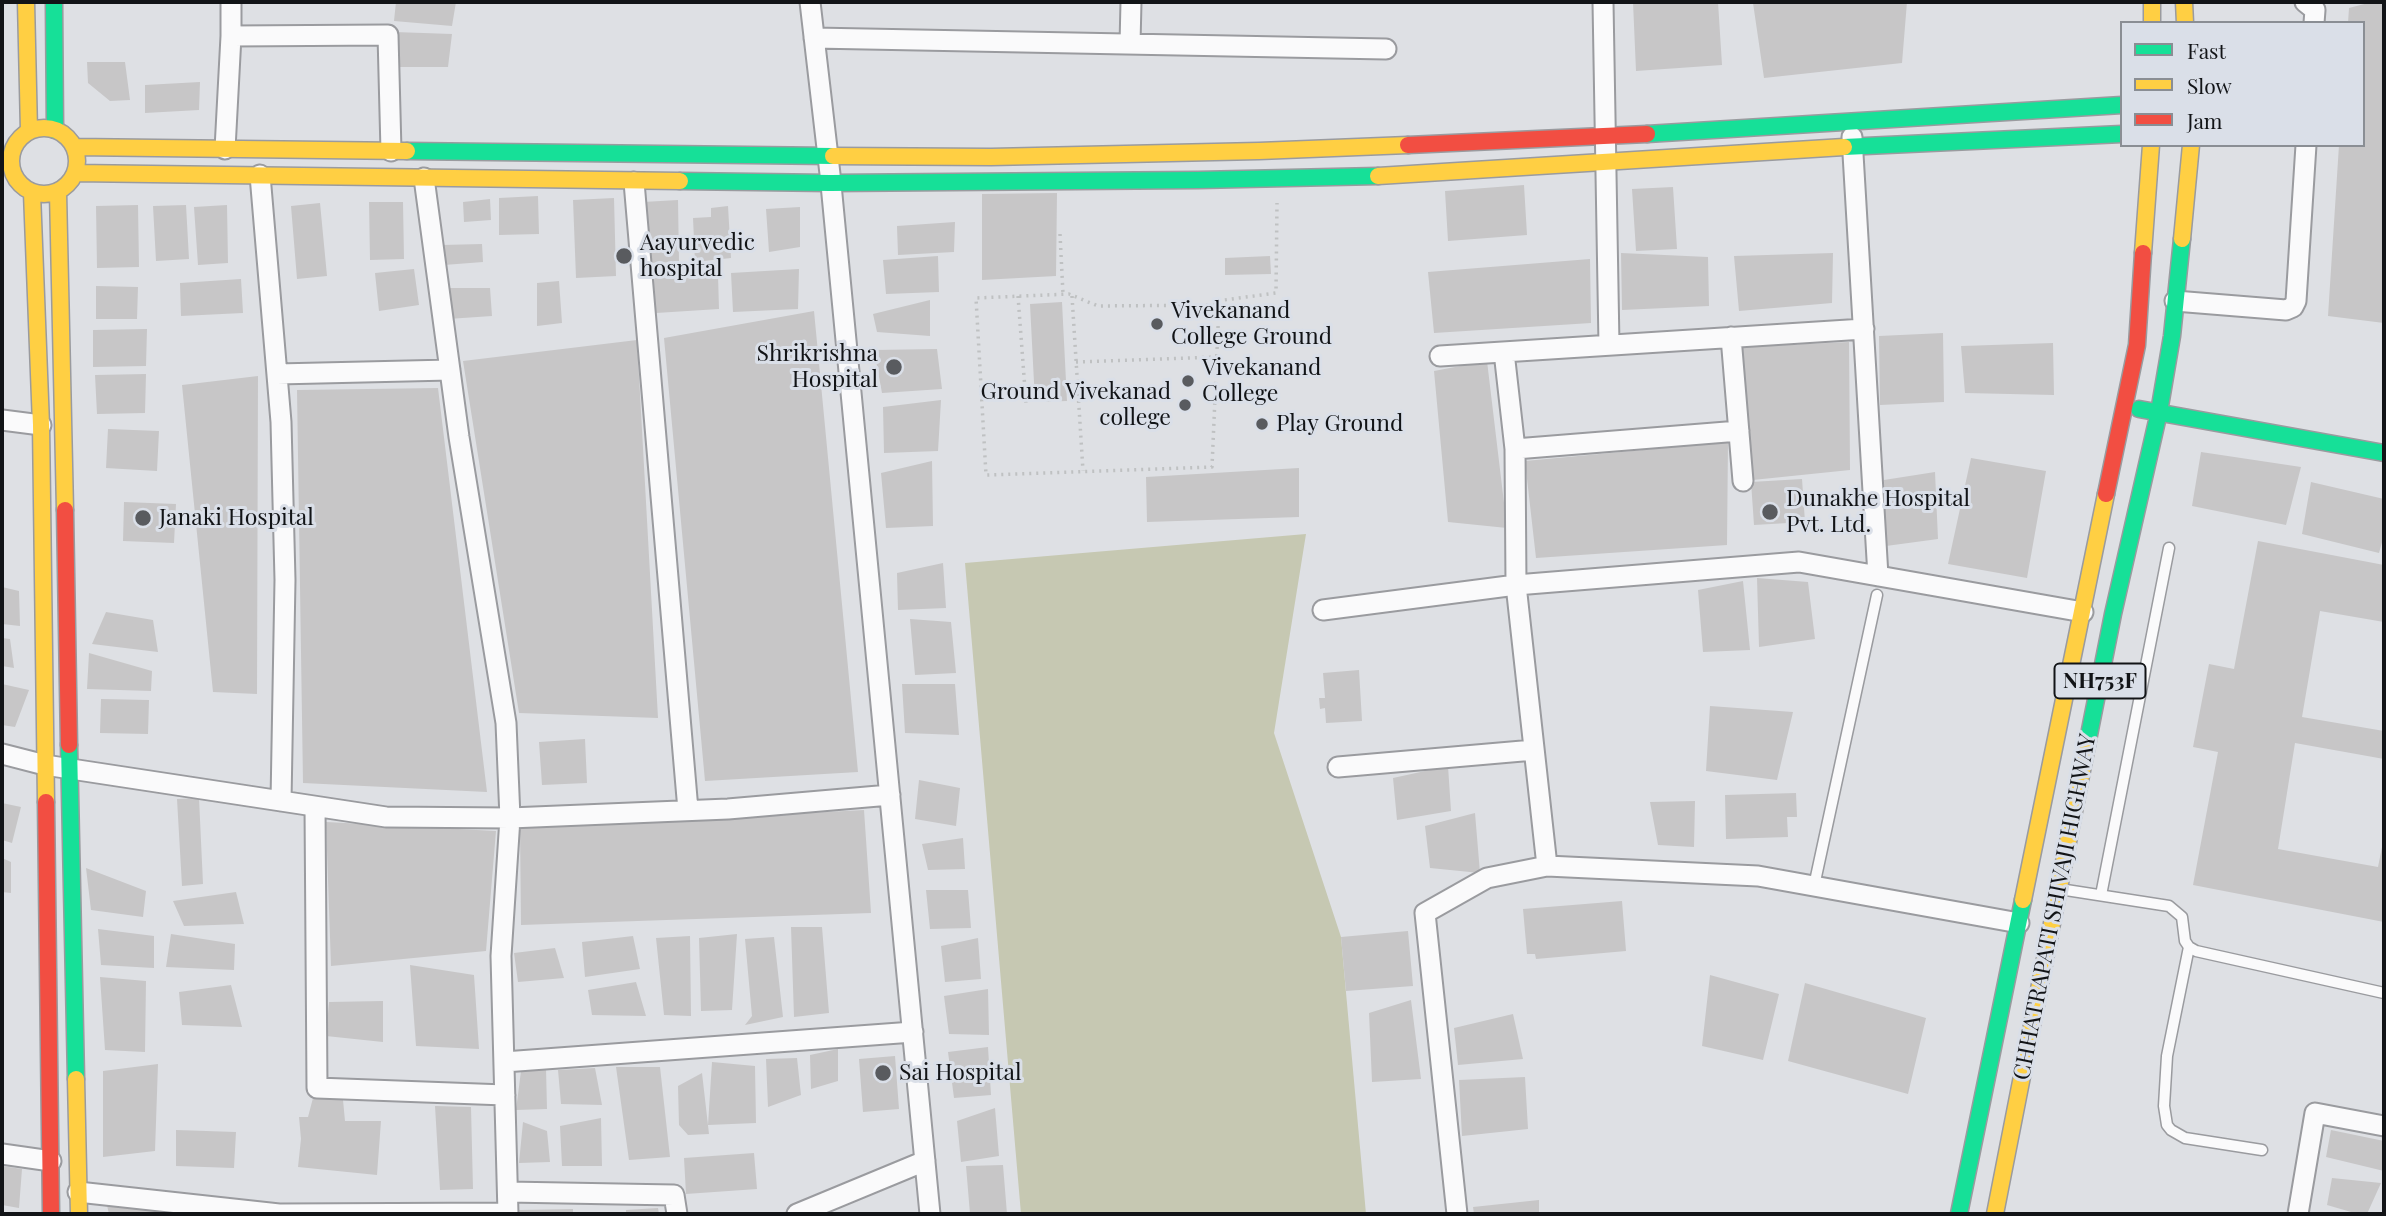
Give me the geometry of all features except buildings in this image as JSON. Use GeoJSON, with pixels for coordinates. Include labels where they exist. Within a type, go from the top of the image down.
{"type":"FeatureCollection","features":[{"type":"Feature","properties":{"kind":"main road"},"geometry":{"type":"LineString","coordinates":[[26,2],[29,131]]}},
{"type":"Feature","properties":{"kind":"main road"},"geometry":{"type":"LineString","coordinates":[[54,2],[55,130]]}},
{"type":"Feature","properties":{"kind":"main road"},"geometry":{"type":"LineString","coordinates":[[2152,2],[2152,21]]}},
{"type":"Feature","properties":{"kind":"main road"},"geometry":{"type":"LineString","coordinates":[[2183,2],[2185,21]]}},
{"type":"Feature","properties":{"kind":"main road"},"geometry":{"type":"LineString","coordinates":[[74,147],[990,157],[1246,152],[1606,136],[2120,106]]}},
{"type":"Feature","properties":{"kind":"main road"},"geometry":{"type":"LineString","coordinates":[[42,128],[55,130],[66,136],[74,147],[77,160],[75,173],[68,184],[58,192],[45,195],[32,193],[8,175],[10,163],[7,150],[29,131],[42,128]]}},
{"type":"Feature","properties":{"kind":"main road"},"geometry":{"type":"LineString","coordinates":[[75,173],[830,183],[1277,179],[1412,175],[1853,147],[2120,134]]}},
{"type":"Feature","properties":{"kind":"main road","name":"CHHATRAPATI SHIVAJI HIGHWAY"},"geometry":{"type":"LineString","coordinates":[[1959,1214],[2137,345],[2151,147]]}},
{"type":"Feature","properties":{"kind":"main road","name":"CHHATRAPATI SHIVAJI HIGHWAY"},"geometry":{"type":"LineString","coordinates":[[1995,1214],[2113,614],[2159,412],[2175,302],[2191,147]]}},
{"type":"Feature","properties":{"kind":"main road"},"geometry":{"type":"LineString","coordinates":[[58,192],[79,1214]]}},
{"type":"Feature","properties":{"kind":"main road"},"geometry":{"type":"LineString","coordinates":[[32,193],[41,425],[51,1214]]}},
{"type":"Feature","properties":{"kind":"main road"},"geometry":{"type":"LineString","coordinates":[[2125,406],[2384,453]]}},
{"type":"Feature","properties":{"kind":"street"},"geometry":{"type":"LineString","coordinates":[[225,149],[231,2]]}},
{"type":"Feature","properties":{"kind":"street"},"geometry":{"type":"LineString","coordinates":[[810,2],[828,156],[930,1214]]}},
{"type":"Feature","properties":{"kind":"street"},"geometry":{"type":"LineString","coordinates":[[1130,2],[1130,44]]}},
{"type":"Feature","properties":{"kind":"street"},"geometry":{"type":"LineString","coordinates":[[1603,2],[1609,345]]}},
{"type":"Feature","properties":{"kind":"street"},"geometry":{"type":"LineString","coordinates":[[2305,2],[2315,10],[2314,21]]}},
{"type":"Feature","properties":{"kind":"street"},"geometry":{"type":"LineString","coordinates":[[231,36],[388,35],[391,151]]}},
{"type":"Feature","properties":{"kind":"street"},"geometry":{"type":"LineString","coordinates":[[814,38],[1386,49]]}},
{"type":"Feature","properties":{"kind":"street"},"geometry":{"type":"LineString","coordinates":[[1851,122],[1877,585]]}},
{"type":"Feature","properties":{"kind":"street"},"geometry":{"type":"LineString","coordinates":[[2175,302],[2286,310],[2293,307],[2296,301],[2306,147]]}},
{"type":"Feature","properties":{"kind":"street"},"geometry":{"type":"LineString","coordinates":[[260,175],[281,422],[285,580],[281,802]]}},
{"type":"Feature","properties":{"kind":"street"},"geometry":{"type":"LineString","coordinates":[[78,1192],[279,1214],[508,1214],[501,957],[510,818],[506,723],[450,370],[424,178]]}},
{"type":"Feature","properties":{"kind":"street"},"geometry":{"type":"LineString","coordinates":[[634,182],[688,810]]}},
{"type":"Feature","properties":{"kind":"street"},"geometry":{"type":"LineString","coordinates":[[1440,356],[1864,329]]}},
{"type":"Feature","properties":{"kind":"street"},"geometry":{"type":"LineString","coordinates":[[1731,337],[1743,481]]}},
{"type":"Feature","properties":{"kind":"street"},"geometry":{"type":"LineString","coordinates":[[1504,352],[1515,449],[1517,585],[1547,866]]}},
{"type":"Feature","properties":{"kind":"street"},"geometry":{"type":"LineString","coordinates":[[277,374],[450,370]]}},
{"type":"Feature","properties":{"kind":"street"},"geometry":{"type":"LineString","coordinates":[[2,420],[41,425]]}},
{"type":"Feature","properties":{"kind":"street"},"geometry":{"type":"LineString","coordinates":[[1515,449],[1739,431]]}},
{"type":"Feature","properties":{"kind":"street"},"geometry":{"type":"LineString","coordinates":[[1323,610],[1517,585],[1799,562],[1877,585],[2083,612]]}},
{"type":"Feature","properties":{"kind":"street"},"geometry":{"type":"LineString","coordinates":[[1338,768],[1534,750]]}},
{"type":"Feature","properties":{"kind":"street"},"geometry":{"type":"LineString","coordinates":[[2,754],[70,769],[386,817],[510,818],[688,810],[890,795]]}},
{"type":"Feature","properties":{"kind":"street"},"geometry":{"type":"LineString","coordinates":[[315,807],[317,1088],[505,1095]]}},
{"type":"Feature","properties":{"kind":"street"},"geometry":{"type":"LineString","coordinates":[[1457,1214],[1425,913],[1486,878],[1547,866],[1758,876],[2019,923]]}},
{"type":"Feature","properties":{"kind":"street"},"geometry":{"type":"LineString","coordinates":[[504,1062],[913,1032]]}},
{"type":"Feature","properties":{"kind":"street"},"geometry":{"type":"LineString","coordinates":[[2298,1214],[2315,1113],[2384,1126]]}},
{"type":"Feature","properties":{"kind":"street"},"geometry":{"type":"LineString","coordinates":[[2,1154],[51,1161]]}},
{"type":"Feature","properties":{"kind":"street"},"geometry":{"type":"LineString","coordinates":[[797,1214],[925,1161]]}},
{"type":"Feature","properties":{"kind":"street"},"geometry":{"type":"LineString","coordinates":[[508,1192],[674,1195],[677,1214]]}},
{"type":"Feature","properties":{"kind":"lane"},"geometry":{"type":"LineString","coordinates":[[2101,895],[2169,548]]}},
{"type":"Feature","properties":{"kind":"lane"},"geometry":{"type":"LineString","coordinates":[[1814,886],[1877,585]]}},
{"type":"Feature","properties":{"kind":"lane"},"geometry":{"type":"LineString","coordinates":[[2059,889],[2169,906],[2182,917],[2185,941],[2189,947],[2384,993]]}},
{"type":"Feature","properties":{"kind":"lane"},"geometry":{"type":"LineString","coordinates":[[2189,947],[2167,1056],[2164,1106],[2167,1125],[2185,1138],[2262,1150]]}},
{"type":"Feature","properties":{"kind":"path"},"geometry":{"type":"LineString","coordinates":[[1219,305],[1098,306],[1063,295],[976,298],[986,475],[1212,467],[1219,305],[1224,300],[1276,293],[1277,179]]}},
{"type":"Feature","properties":{"kind":"path"},"geometry":{"type":"LineString","coordinates":[[1060,234],[1063,295]]}},
{"type":"Feature","properties":{"kind":"path"},"geometry":{"type":"LineString","coordinates":[[1018,296],[1026,403]]}},
{"type":"Feature","properties":{"kind":"path"},"geometry":{"type":"LineString","coordinates":[[1072,296],[1083,471]]}},
{"type":"Feature","properties":{"kind":"path"},"geometry":{"type":"LineString","coordinates":[[1076,362],[1217,357]]}},
{"type":"Feature","properties":{"kind":"green space"},"geometry":{"type":"Polygon","coordinates":[[[1306,534],[1274,733],[1341,937],[1366,1214],[1021,1214],[965,563],[1306,534]]]}},
{"type":"Feature","properties":{"kind":"traffic: fast"},"geometry":{"type":"LineString","coordinates":[[54,2],[55,130]]}},
{"type":"Feature","properties":{"kind":"traffic: fast"},"geometry":{"type":"LineString","coordinates":[[1647,134],[2120,105]]}},
{"type":"Feature","properties":{"kind":"traffic: fast"},"geometry":{"type":"LineString","coordinates":[[1844,147],[2120,134]]}},
{"type":"Feature","properties":{"kind":"traffic: fast"},"geometry":{"type":"LineString","coordinates":[[407,151],[833,156]]}},
{"type":"Feature","properties":{"kind":"traffic: fast"},"geometry":{"type":"LineString","coordinates":[[680,181],[830,183],[1378,176]]}},
{"type":"Feature","properties":{"kind":"traffic: fast"},"geometry":{"type":"LineString","coordinates":[[2087,745],[2113,614],[2159,412],[2172,336],[2182,239]]}},
{"type":"Feature","properties":{"kind":"traffic: fast"},"geometry":{"type":"LineString","coordinates":[[2139,409],[2384,453]]}},
{"type":"Feature","properties":{"kind":"traffic: fast"},"geometry":{"type":"LineString","coordinates":[[69,745],[76,1079]]}},
{"type":"Feature","properties":{"kind":"traffic: fast"},"geometry":{"type":"LineString","coordinates":[[1959,1214],[2023,900]]}},
{"type":"Feature","properties":{"kind":"traffic: slow"},"geometry":{"type":"LineString","coordinates":[[26,2],[29,131]]}},
{"type":"Feature","properties":{"kind":"traffic: slow"},"geometry":{"type":"LineString","coordinates":[[2152,2],[2152,21]]}},
{"type":"Feature","properties":{"kind":"traffic: slow"},"geometry":{"type":"LineString","coordinates":[[2184,2],[2185,21]]}},
{"type":"Feature","properties":{"kind":"traffic: slow"},"geometry":{"type":"LineString","coordinates":[[44,128],[57,131],[67,138],[74,148],[77,161],[74,174],[67,184],[57,191],[44,194],[31,191],[21,184],[14,174],[11,161],[14,148],[21,138],[31,131],[44,128]]}},
{"type":"Feature","properties":{"kind":"traffic: slow"},"geometry":{"type":"LineString","coordinates":[[833,156],[991,157],[1408,145]]}},
{"type":"Feature","properties":{"kind":"traffic: slow"},"geometry":{"type":"LineString","coordinates":[[74,147],[407,151]]}},
{"type":"Feature","properties":{"kind":"traffic: slow"},"geometry":{"type":"LineString","coordinates":[[1378,176],[1844,147]]}},
{"type":"Feature","properties":{"kind":"traffic: slow"},"geometry":{"type":"LineString","coordinates":[[2143,253],[2151,147]]}},
{"type":"Feature","properties":{"kind":"traffic: slow"},"geometry":{"type":"LineString","coordinates":[[2182,239],[2191,147]]}},
{"type":"Feature","properties":{"kind":"traffic: slow"},"geometry":{"type":"LineString","coordinates":[[75,173],[680,181]]}},
{"type":"Feature","properties":{"kind":"traffic: slow"},"geometry":{"type":"LineString","coordinates":[[58,192],[65,510]]}},
{"type":"Feature","properties":{"kind":"traffic: slow"},"geometry":{"type":"LineString","coordinates":[[32,193],[41,425],[46,802]]}},
{"type":"Feature","properties":{"kind":"traffic: slow"},"geometry":{"type":"LineString","coordinates":[[2023,900],[2106,494]]}},
{"type":"Feature","properties":{"kind":"traffic: slow"},"geometry":{"type":"LineString","coordinates":[[1995,1214],[2087,745]]}},
{"type":"Feature","properties":{"kind":"traffic: slow"},"geometry":{"type":"LineString","coordinates":[[76,1079],[79,1214]]}},
{"type":"Feature","properties":{"kind":"traffic: jam"},"geometry":{"type":"LineString","coordinates":[[1408,145],[1647,134]]}},
{"type":"Feature","properties":{"kind":"traffic: jam"},"geometry":{"type":"LineString","coordinates":[[2106,494],[2137,345],[2143,253]]}},
{"type":"Feature","properties":{"kind":"traffic: jam"},"geometry":{"type":"LineString","coordinates":[[65,510],[69,745]]}},
{"type":"Feature","properties":{"kind":"traffic: jam"},"geometry":{"type":"LineString","coordinates":[[46,802],[51,1214]]}},
{"type":"Feature","properties":{"kind":"place","name":"Aayurvedic hospital"},"geometry":{"type":"Point","coordinates":[624,256]}},
{"type":"Feature","properties":{"kind":"place","name":"Vivekanand College Ground"},"geometry":{"type":"Point","coordinates":[1157,324]}},
{"type":"Feature","properties":{"kind":"place","name":"Shrikrishna Hospital"},"geometry":{"type":"Point","coordinates":[894,367]}},
{"type":"Feature","properties":{"kind":"place","name":"Vivekanand College"},"geometry":{"type":"Point","coordinates":[1188,381]}},
{"type":"Feature","properties":{"kind":"place","name":"Ground Vivekanad college"},"geometry":{"type":"Point","coordinates":[1185,405]}},
{"type":"Feature","properties":{"kind":"place","name":"Play Ground"},"geometry":{"type":"Point","coordinates":[1262,424]}},
{"type":"Feature","properties":{"kind":"place","name":"Dunakhe Hospital Pvt. Ltd."},"geometry":{"type":"Point","coordinates":[1770,512]}},
{"type":"Feature","properties":{"kind":"place","name":"Janaki Hospital"},"geometry":{"type":"Point","coordinates":[143,518]}},
{"type":"Feature","properties":{"kind":"place","name":"Sai Hospital"},"geometry":{"type":"Point","coordinates":[883,1073]}}]}
